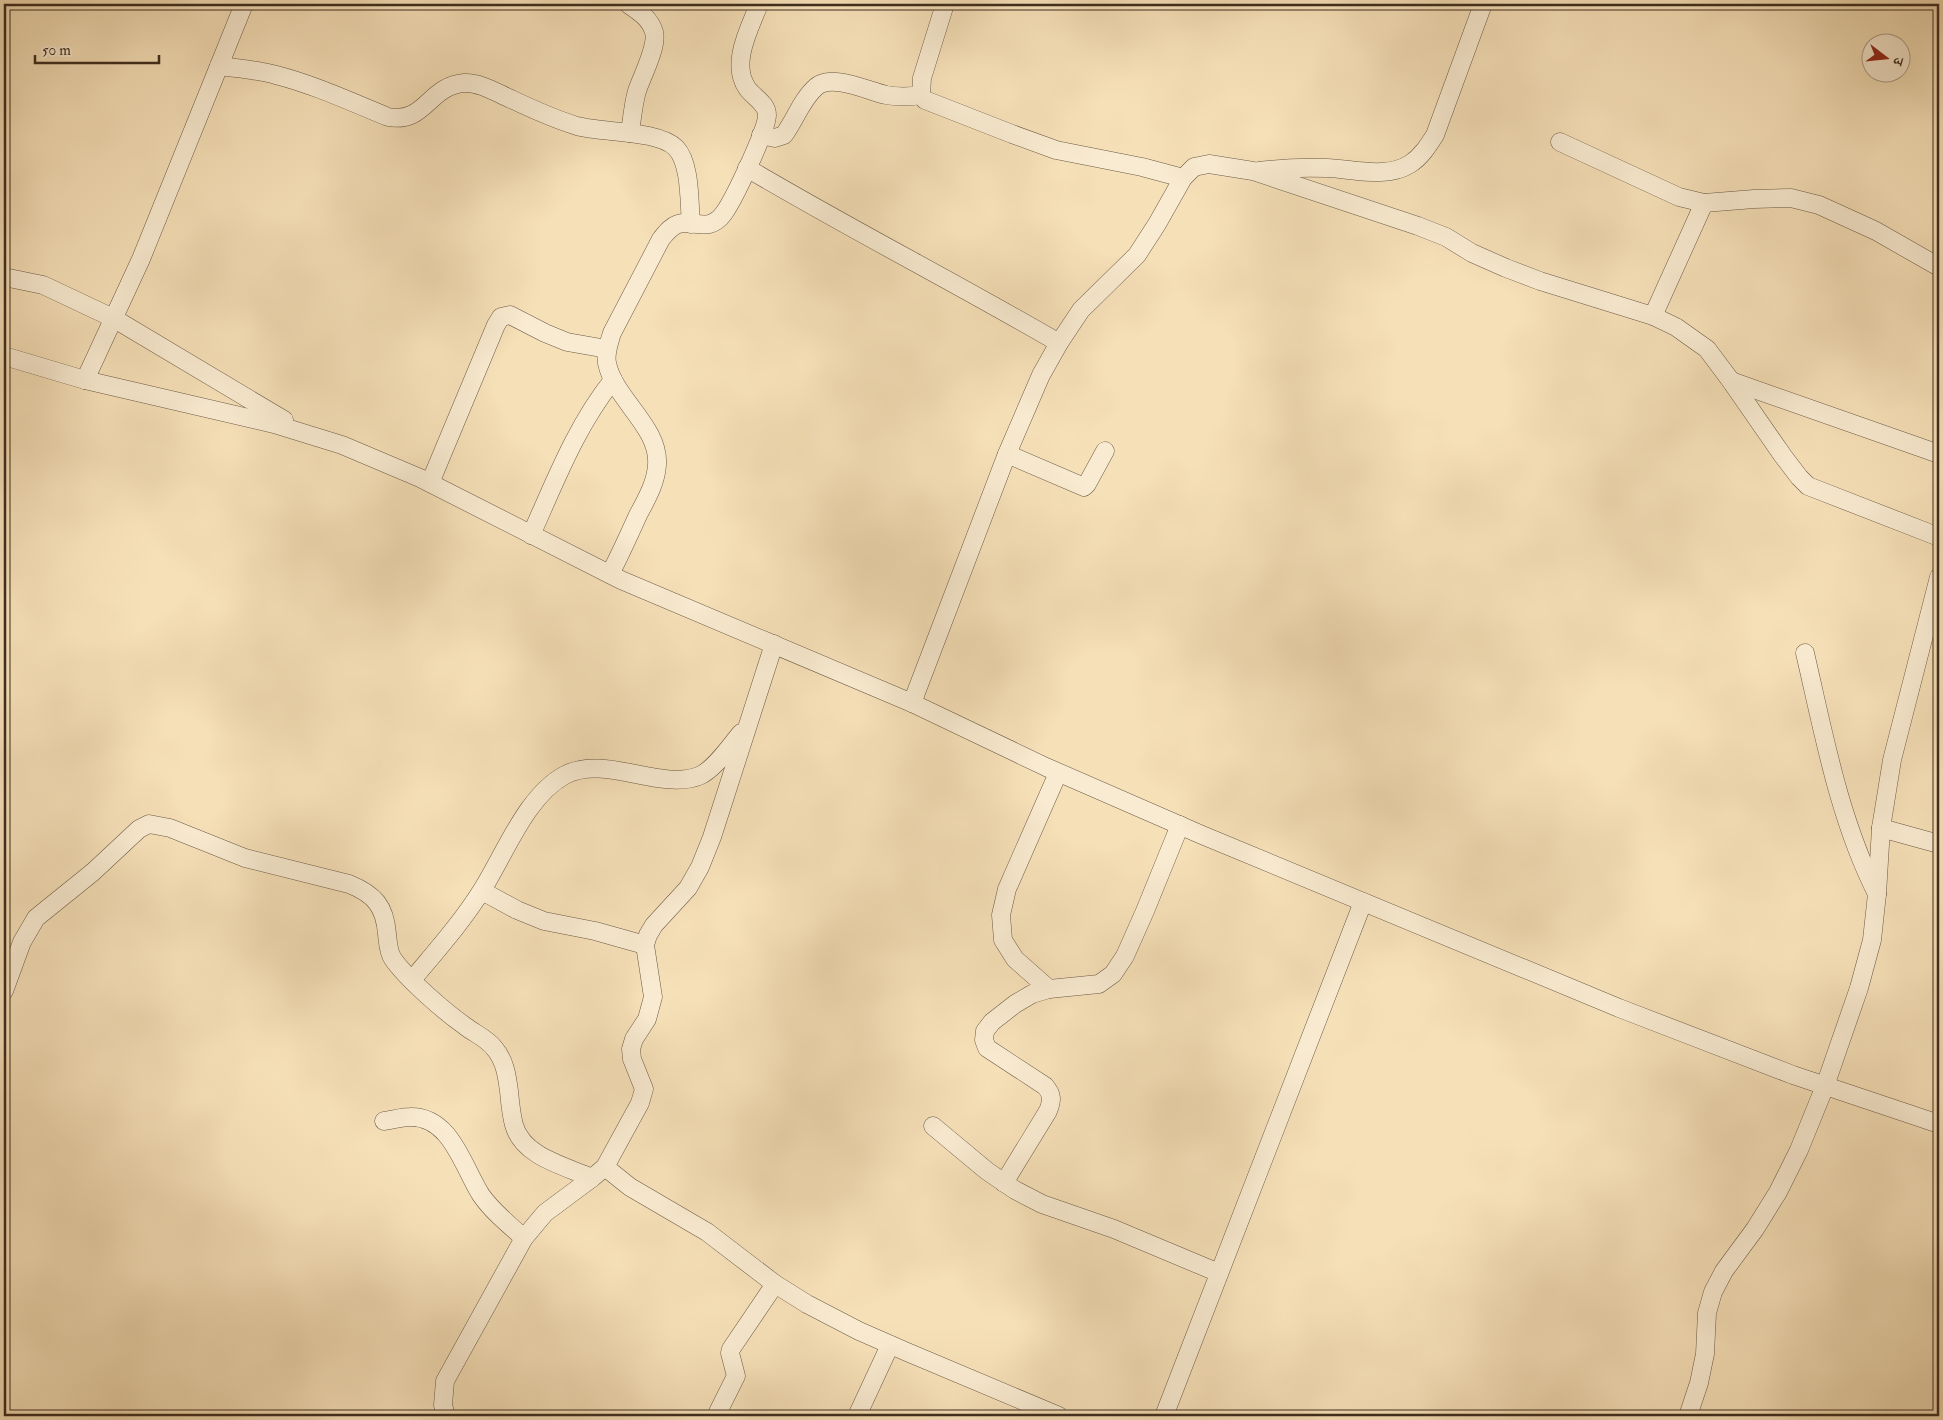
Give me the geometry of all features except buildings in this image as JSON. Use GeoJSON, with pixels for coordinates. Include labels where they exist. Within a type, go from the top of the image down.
{"type":"FeatureCollection","features":[{"type":"Feature","properties":{"kind":"street"},"geometry":{"type":"LineString","coordinates":[[85,380],[141,258],[244,4]]}},
{"type":"Feature","properties":{"kind":"street"},"geometry":{"type":"LineString","coordinates":[[628,4],[644,15],[654,32],[654,45],[638,90],[630,133]]}},
{"type":"Feature","properties":{"kind":"street"},"geometry":{"type":"LineString","coordinates":[[610,574],[652,488],[657,466],[657,453],[652,439],[612,380],[606,362],[607,349],[612,333],[662,239],[670,229],[680,223],[704,225],[715,221],[723,214],[762,135],[768,113],[746,88],[741,73],[743,47],[759,4]]}},
{"type":"Feature","properties":{"kind":"street"},"geometry":{"type":"LineString","coordinates":[[921,95],[922,78],[945,4]]}},
{"type":"Feature","properties":{"kind":"street"},"geometry":{"type":"LineString","coordinates":[[1253,171],[1288,168],[1329,168],[1370,172],[1392,170],[1409,164],[1422,154],[1434,135],[1483,4]]}},
{"type":"Feature","properties":{"kind":"street"},"geometry":{"type":"LineString","coordinates":[[219,66],[276,74],[304,83],[388,117],[400,119],[417,112],[440,92],[452,86],[466,83],[485,87],[554,118],[578,126],[662,139],[675,147],[683,158],[691,224]]}},
{"type":"Feature","properties":{"kind":"street"},"geometry":{"type":"LineString","coordinates":[[762,135],[775,138],[784,135],[816,86],[825,81],[842,83],[887,95],[908,97],[921,95],[932,104],[1056,150],[1142,167],[1183,178]]}},
{"type":"Feature","properties":{"kind":"street"},"geometry":{"type":"LineString","coordinates":[[1560,142],[1679,197],[1704,204],[1754,199],[1790,198],[1819,205],[1876,231],[1939,267]]}},
{"type":"Feature","properties":{"kind":"street"},"geometry":{"type":"LineString","coordinates":[[912,703],[1007,454],[1041,375],[1059,343],[1082,310],[1136,255],[1157,224],[1183,178],[1194,167],[1209,164],[1253,171],[1418,226],[1506,268],[1653,316],[1676,327],[1707,350],[1783,456],[1808,486],[1939,537]]}},
{"type":"Feature","properties":{"kind":"street"},"geometry":{"type":"LineString","coordinates":[[747,168],[821,212],[997,307],[1059,343]]}},
{"type":"Feature","properties":{"kind":"street"},"geometry":{"type":"LineString","coordinates":[[1653,316],[1704,204]]}},
{"type":"Feature","properties":{"kind":"street"},"geometry":{"type":"LineString","coordinates":[[4,277],[43,285],[113,318],[306,433]]}},
{"type":"Feature","properties":{"kind":"street"},"geometry":{"type":"LineString","coordinates":[[430,483],[496,326],[502,317],[510,316],[567,342],[607,349]]}},
{"type":"Feature","properties":{"kind":"street"},"geometry":{"type":"LineString","coordinates":[[4,356],[85,380],[274,424],[342,445],[430,483],[610,574],[912,703],[1058,773],[1180,825],[1619,1008],[1825,1086],[1939,1124]]}},
{"type":"Feature","properties":{"kind":"street"},"geometry":{"type":"LineString","coordinates":[[532,535],[567,454],[612,380]]}},
{"type":"Feature","properties":{"kind":"street"},"geometry":{"type":"LineString","coordinates":[[1731,381],[1939,454]]}},
{"type":"Feature","properties":{"kind":"street"},"geometry":{"type":"LineString","coordinates":[[1007,454],[1084,487],[1105,451]]}},
{"type":"Feature","properties":{"kind":"street"},"geometry":{"type":"LineString","coordinates":[[1688,1416],[1699,1383],[1705,1354],[1707,1313],[1713,1292],[1724,1271],[1755,1229],[1778,1192],[1799,1150],[1825,1086],[1859,988],[1872,940],[1881,828],[1892,760],[1939,577]]}},
{"type":"Feature","properties":{"kind":"street"},"geometry":{"type":"LineString","coordinates":[[446,1416],[443,1405],[445,1381],[524,1238],[545,1213],[598,1172],[632,1120],[640,1103],[644,1089],[632,1059],[631,1049],[634,1039],[646,1019],[653,997],[645,946],[648,935],[654,925],[688,888],[700,867],[774,644]]}},
{"type":"Feature","properties":{"kind":"street"},"geometry":{"type":"LineString","coordinates":[[1805,654],[1833,777],[1863,867],[1877,894]]}},
{"type":"Feature","properties":{"kind":"street"},"geometry":{"type":"LineString","coordinates":[[412,980],[482,891],[528,812],[548,786],[566,774],[587,768],[655,778],[682,779],[700,776],[715,764],[748,725]]}},
{"type":"Feature","properties":{"kind":"street"},"geometry":{"type":"LineString","coordinates":[[1049,989],[1015,959],[1003,940],[1001,915],[1007,889],[1058,773]]}},
{"type":"Feature","properties":{"kind":"street"},"geometry":{"type":"LineString","coordinates":[[4,991],[22,942],[36,918],[93,872],[139,829],[149,824],[170,828],[245,858],[349,884],[363,890],[376,899],[384,913],[388,945],[392,957],[412,980],[448,1013],[483,1037],[495,1048],[503,1060],[514,1126],[522,1142],[536,1153],[598,1172],[630,1187],[707,1232],[775,1284],[807,1304],[890,1345],[1059,1416]]}},
{"type":"Feature","properties":{"kind":"street"},"geometry":{"type":"LineString","coordinates":[[1004,1183],[1048,1112],[1052,1101],[1051,1092],[1045,1086],[987,1048],[984,1040],[985,1031],[992,1022],[1015,1004],[1032,994],[1049,989],[1098,984],[1113,974],[1125,956],[1145,912],[1180,825]]}},
{"type":"Feature","properties":{"kind":"street"},"geometry":{"type":"LineString","coordinates":[[1881,828],[1939,844]]}},
{"type":"Feature","properties":{"kind":"street"},"geometry":{"type":"LineString","coordinates":[[482,891],[516,910],[544,921],[596,931],[645,946]]}},
{"type":"Feature","properties":{"kind":"street"},"geometry":{"type":"LineString","coordinates":[[1164,1416],[1363,902]]}},
{"type":"Feature","properties":{"kind":"street"},"geometry":{"type":"LineString","coordinates":[[384,1121],[412,1117],[431,1122],[447,1134],[482,1197],[501,1218],[524,1238]]}},
{"type":"Feature","properties":{"kind":"street"},"geometry":{"type":"LineString","coordinates":[[933,1126],[987,1171],[1004,1183],[1042,1204],[1114,1230],[1219,1273]]}},
{"type":"Feature","properties":{"kind":"street"},"geometry":{"type":"LineString","coordinates":[[716,1416],[736,1376],[730,1353],[731,1349],[775,1284]]}},
{"type":"Feature","properties":{"kind":"street"},"geometry":{"type":"LineString","coordinates":[[857,1416],[890,1345]]}}]}
